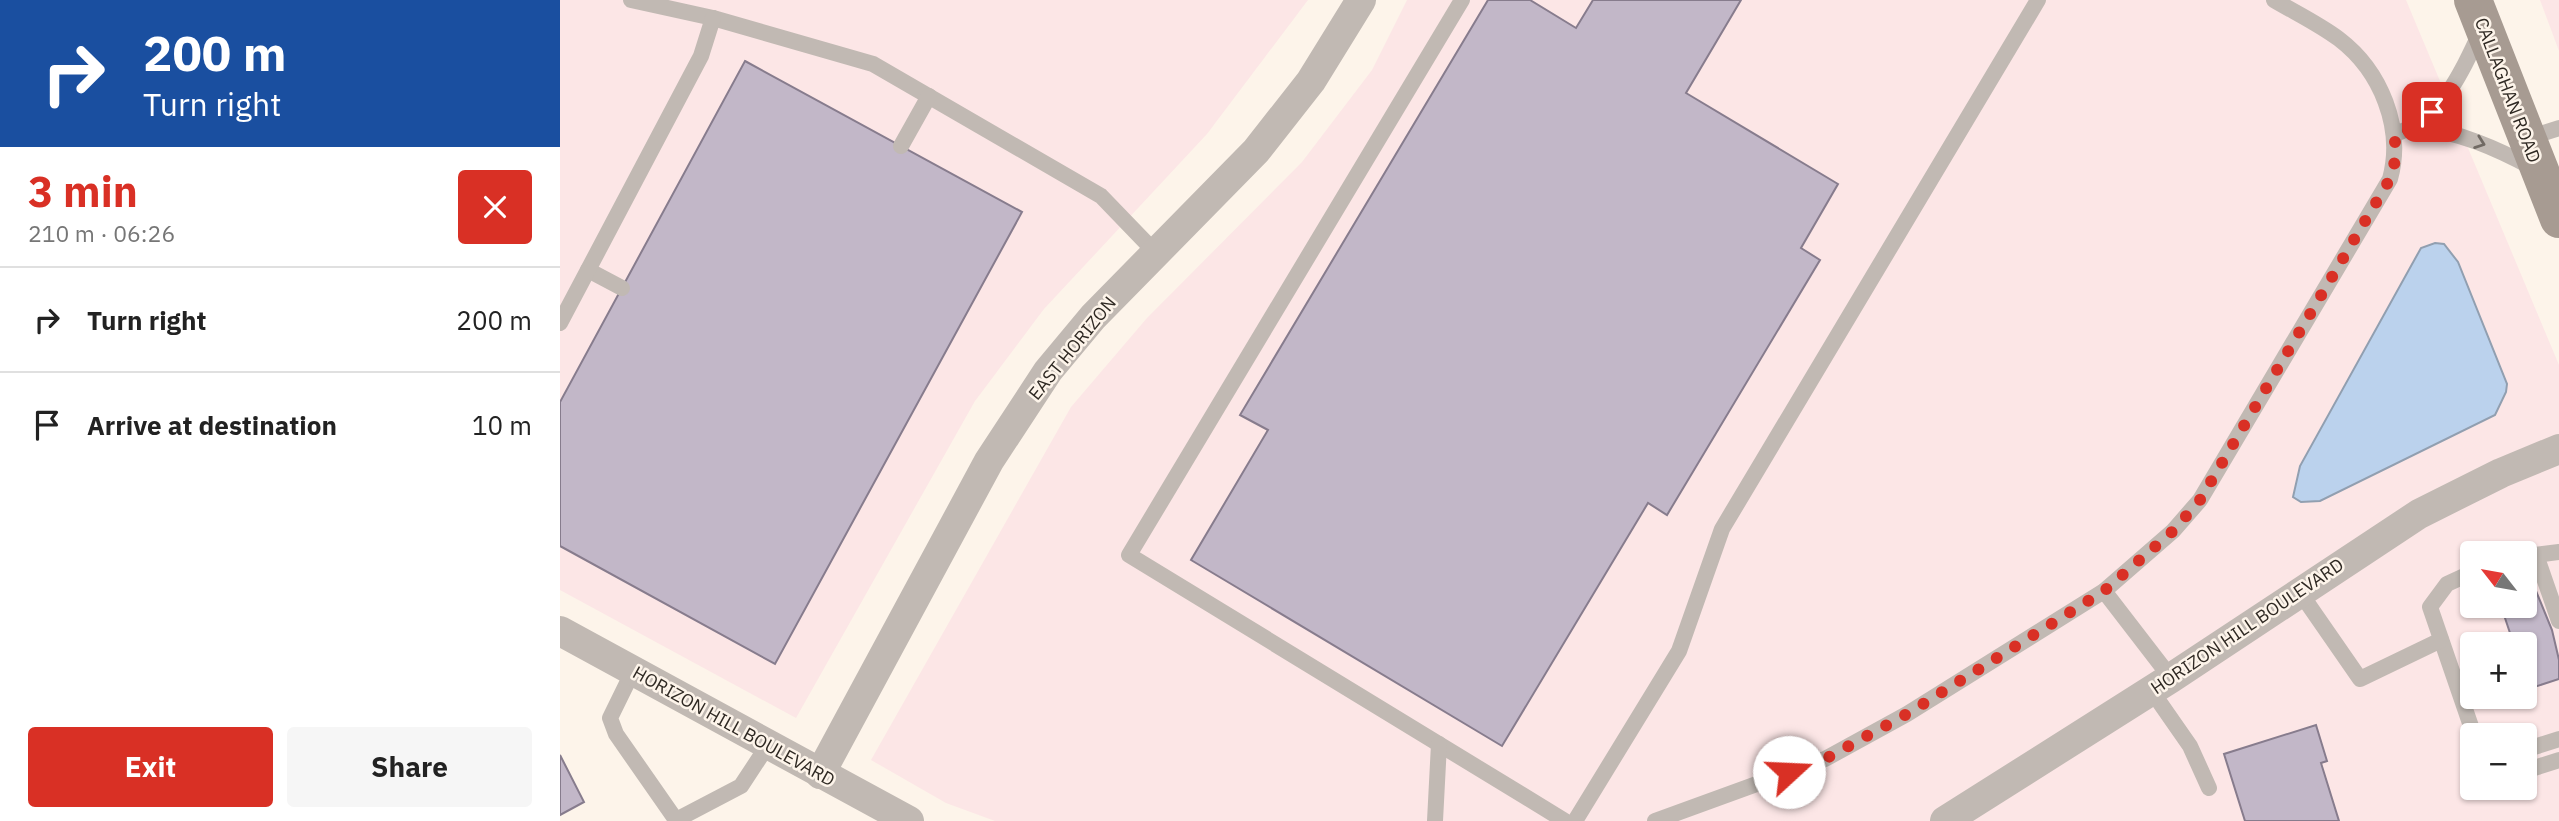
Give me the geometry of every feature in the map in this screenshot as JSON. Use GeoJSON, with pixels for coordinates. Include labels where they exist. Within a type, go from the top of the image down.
{"type":"FeatureCollection","features":[{"type":"Feature","properties":{"kind":"main road","name":"CALLAGHAN ROAD"},"geometry":{"type":"LineString","coordinates":[[2478,14],[2541,146],[2559,219]]}},
{"type":"Feature","properties":{"kind":"street","name":"EAST HORIZON"},"geometry":{"type":"LineString","coordinates":[[820,774],[989,461],[1048,371],[1093,317],[1256,151],[1343,35],[1361,0]]}},
{"type":"Feature","properties":{"kind":"street","name":"HORIZON HILL BOULEVARD"},"geometry":{"type":"LineString","coordinates":[[1952,820],[2419,514],[2501,473],[2559,449]]}},
{"type":"Feature","properties":{"kind":"street","name":"HORIZON HILL BOULEVARD"},"geometry":{"type":"LineString","coordinates":[[560,631],[909,821]]}},
{"type":"Feature","properties":{"kind":"lane"},"geometry":{"type":"LineString","coordinates":[[631,0],[713,18],[873,64],[1101,196],[1156,253]]}},
{"type":"Feature","properties":{"kind":"lane"},"geometry":{"type":"LineString","coordinates":[[1462,0],[1129,555],[1564,821]]}},
{"type":"Feature","properties":{"kind":"lane"},"geometry":{"type":"LineString","coordinates":[[1575,821],[1679,651],[1722,529],[2038,0]]}},
{"type":"Feature","properties":{"kind":"lane"},"geometry":{"type":"LineString","coordinates":[[1655,821],[1825,759],[1907,714],[2104,591],[2173,531],[2200,500],[2390,179],[2395,161],[2395,134],[2390,110],[2362,61],[2338,38],[2274,0]]}},
{"type":"Feature","properties":{"kind":"lane"},"geometry":{"type":"LineString","coordinates":[[2417,127],[2449,90],[2478,14]]}},
{"type":"Feature","properties":{"kind":"lane"},"geometry":{"type":"LineString","coordinates":[[560,323],[701,56],[713,18]]}},
{"type":"Feature","properties":{"kind":"lane"},"geometry":{"type":"LineString","coordinates":[[901,146],[929,96]]}},
{"type":"Feature","properties":{"kind":"lane"},"geometry":{"type":"LineString","coordinates":[[2395,134],[2417,127],[2445,130],[2501,151],[2541,146]]}},
{"type":"Feature","properties":{"kind":"lane"},"geometry":{"type":"LineString","coordinates":[[588,270],[622,288]]}},
{"type":"Feature","properties":{"kind":"lane"},"geometry":{"type":"LineString","coordinates":[[2538,555],[2559,552]]}},
{"type":"Feature","properties":{"kind":"lane"},"geometry":{"type":"LineString","coordinates":[[2538,574],[2559,621]]}},
{"type":"Feature","properties":{"kind":"lane"},"geometry":{"type":"LineString","coordinates":[[2460,578],[2447,584],[2430,607],[2470,723]]}},
{"type":"Feature","properties":{"kind":"lane"},"geometry":{"type":"LineString","coordinates":[[2104,591],[2161,684],[2208,789]]}},
{"type":"Feature","properties":{"kind":"lane"},"geometry":{"type":"LineString","coordinates":[[2299,591],[2360,679],[2441,640]]}},
{"type":"Feature","properties":{"kind":"lane"},"geometry":{"type":"LineString","coordinates":[[633,671],[610,718],[617,734],[676,820],[741,786],[768,745]]}},
{"type":"Feature","properties":{"kind":"lane"},"geometry":{"type":"LineString","coordinates":[[2537,746],[2559,739]]}},
{"type":"Feature","properties":{"kind":"lane"},"geometry":{"type":"LineString","coordinates":[[1435,821],[1439,744]]}},
{"type":"Feature","properties":{"kind":"lane"},"geometry":{"type":"LineString","coordinates":[[2537,767],[2559,760]]}},
{"type":"Feature","properties":{"kind":"shaded area"},"geometry":{"type":"Polygon","coordinates":[[[560,0],[1308,0],[1207,134],[1044,309],[975,401],[796,718],[560,590],[560,0]]]}},
{"type":"Feature","properties":{"kind":"shaded area"},"geometry":{"type":"Polygon","coordinates":[[[1407,0],[2406,0],[2559,365],[2559,821],[995,821],[946,803],[871,760],[1071,407],[1147,318],[1302,162],[1372,70],[1407,0]]]}},
{"type":"Feature","properties":{"kind":"shaded area"},"geometry":{"type":"Polygon","coordinates":[[[2540,0],[2559,0],[2559,51],[2540,0]]]}},
{"type":"Feature","properties":{"kind":"water"},"geometry":{"type":"Polygon","coordinates":[[[2435,243],[2444,244],[2458,262],[2507,384],[2495,415],[2320,501],[2301,502],[2293,497],[2300,466],[2421,248],[2435,243]]]}},
{"type":"Feature","properties":{"kind":"building"},"geometry":{"type":"Polygon","coordinates":[[[1488,0],[1530,0],[1576,28],[1593,0],[1741,0],[1686,93],[1838,184],[1801,248],[1820,260],[1667,515],[1648,503],[1502,746],[1191,560],[1268,430],[1240,415],[1488,0]]]}},
{"type":"Feature","properties":{"kind":"building"},"geometry":{"type":"Polygon","coordinates":[[[745,61],[1022,212],[775,664],[560,546],[560,402],[745,61]]]}},
{"type":"Feature","properties":{"kind":"building"},"geometry":{"type":"Polygon","coordinates":[[[2538,596],[2552,630],[2559,660],[2559,679],[2537,686],[2537,632],[2510,632],[2505,618],[2538,618],[2538,596]]]}},
{"type":"Feature","properties":{"kind":"building"},"geometry":{"type":"Polygon","coordinates":[[[2316,725],[2327,761],[2321,763],[2339,821],[2245,821],[2224,754],[2316,725]]]}},
{"type":"Feature","properties":{"kind":"building"},"geometry":{"type":"Polygon","coordinates":[[[560,755],[584,802],[560,815],[560,755]]]}},
{"type":"Feature","properties":{"kind":"route"},"geometry":{"type":"LineString","coordinates":[[1789,772],[1825,759],[1907,714],[2104,591],[2173,531],[2200,500],[2390,179],[2395,161],[2395,134],[2417,127],[2432,112]]}}]}
